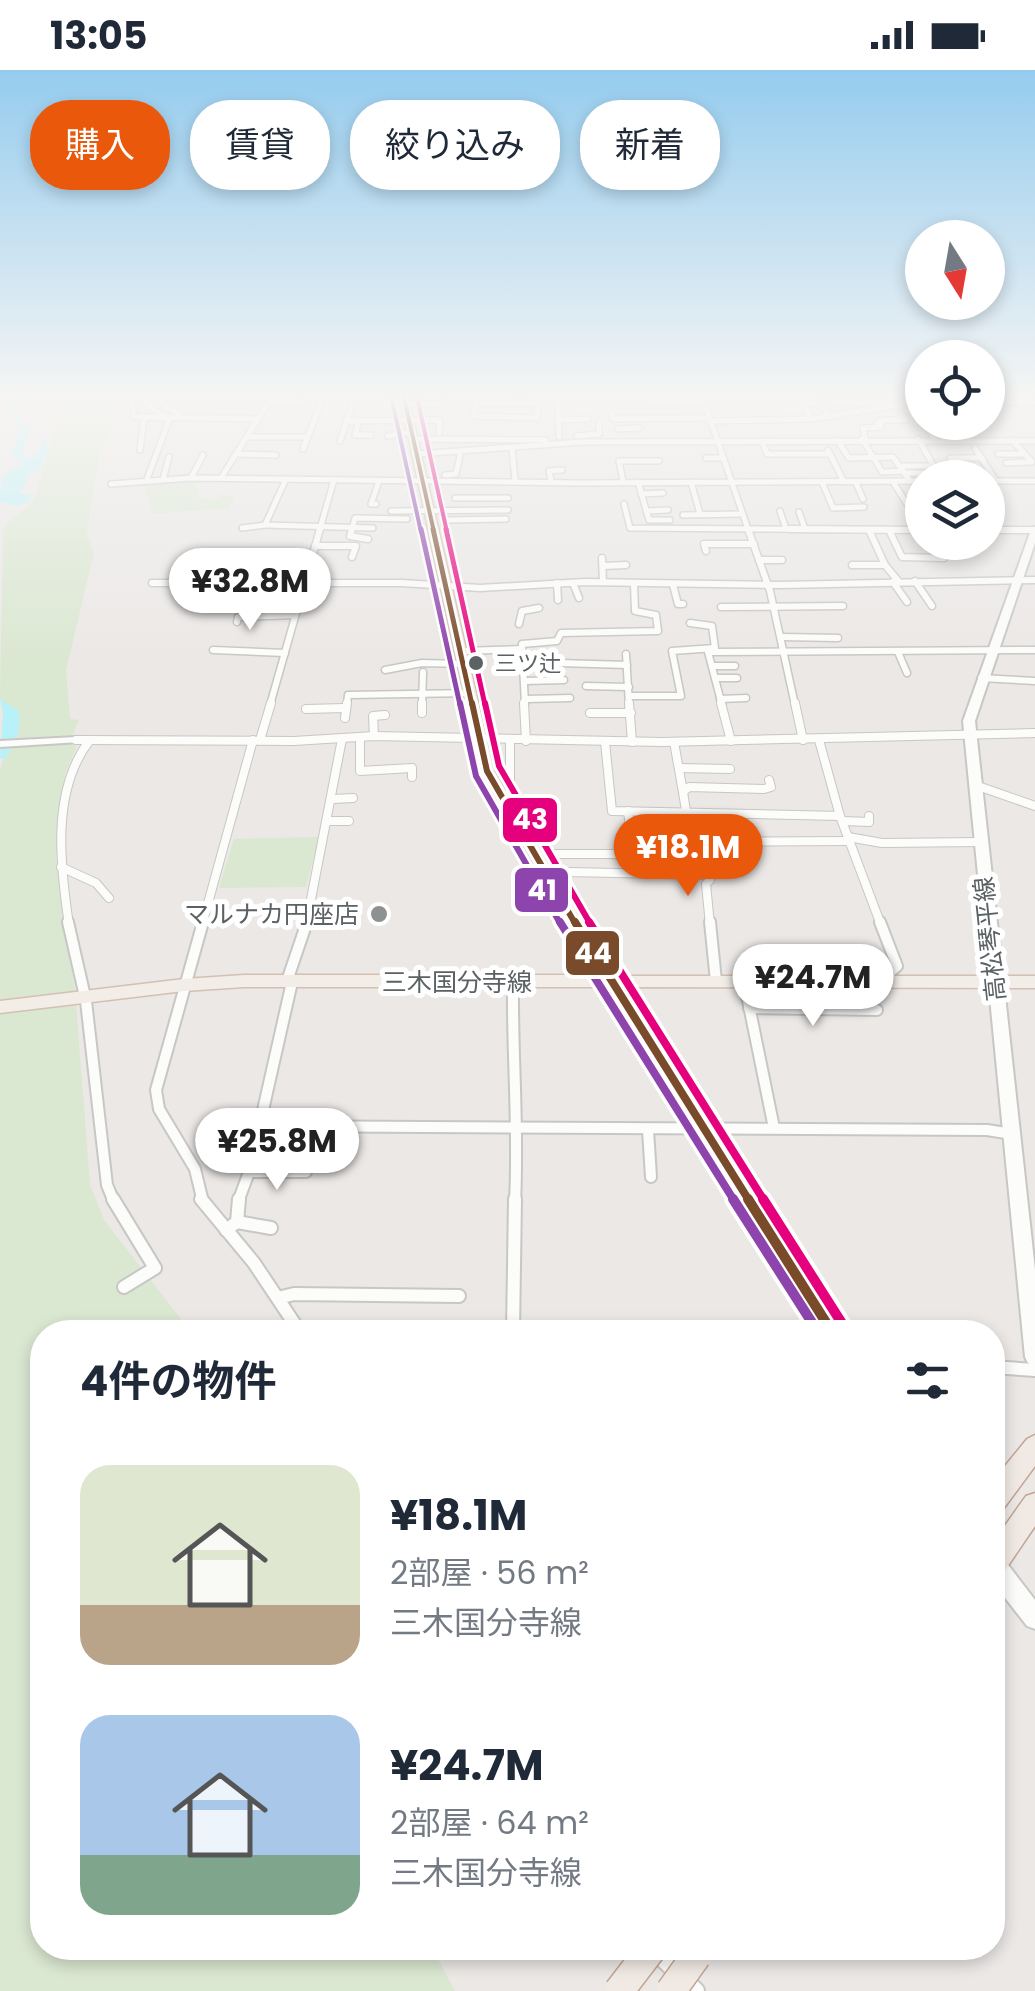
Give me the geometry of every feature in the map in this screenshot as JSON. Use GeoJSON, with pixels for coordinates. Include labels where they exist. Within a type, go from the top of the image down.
{"type":"FeatureCollection","features":[{"type":"Feature","properties":{"kind":"highway"},"geometry":{"type":"LineString","coordinates":[[1005,1486],[1035,1447]]}},
{"type":"Feature","properties":{"kind":"highway"},"geometry":{"type":"LineString","coordinates":[[1005,1548],[1035,1505]]}},
{"type":"Feature","properties":{"kind":"highway"},"geometry":{"type":"LineString","coordinates":[[619,1991],[643,1960]]}},
{"type":"Feature","properties":{"kind":"highway"},"geometry":{"type":"LineString","coordinates":[[671,1991],[694,1960]]}},
{"type":"Feature","properties":{"kind":"main road"},"geometry":{"type":"LineString","coordinates":[[425,483],[487,771],[825,1320]]}},
{"type":"Feature","properties":{"kind":"main road","name":"高松琴平線"},"geometry":{"type":"LineString","coordinates":[[1035,530],[971,711],[980,842],[1035,1357]]}},
{"type":"Feature","properties":{"kind":"main road","name":"三木国分寺線"},"geometry":{"type":"LineString","coordinates":[[0,1008],[184,984],[1035,982]]}},
{"type":"Feature","properties":{"kind":"main road"},"geometry":{"type":"LineString","coordinates":[[1005,1580],[1035,1618]]}},
{"type":"Feature","properties":{"kind":"street"},"geometry":{"type":"LineString","coordinates":[[111,484],[123,483]]}},
{"type":"Feature","properties":{"kind":"street"},"geometry":{"type":"LineString","coordinates":[[265,525],[284,483]]}},
{"type":"Feature","properties":{"kind":"street"},"geometry":{"type":"LineString","coordinates":[[292,1320],[231,1226],[201,1200],[195,1169],[159,1109],[158,1075],[333,483]]}},
{"type":"Feature","properties":{"kind":"street"},"geometry":{"type":"LineString","coordinates":[[376,504],[371,504],[379,483]]}},
{"type":"Feature","properties":{"kind":"street"},"geometry":{"type":"LineString","coordinates":[[540,483],[541,494]]}},
{"type":"Feature","properties":{"kind":"street"},"geometry":{"type":"LineString","coordinates":[[638,483],[650,520],[670,520]]}},
{"type":"Feature","properties":{"kind":"street"},"geometry":{"type":"LineString","coordinates":[[691,483],[700,514]]}},
{"type":"Feature","properties":{"kind":"street"},"geometry":{"type":"LineString","coordinates":[[730,483],[775,608],[803,740]]}},
{"type":"Feature","properties":{"kind":"street"},"geometry":{"type":"LineString","coordinates":[[822,483],[834,508],[864,503],[856,483]]}},
{"type":"Feature","properties":{"kind":"street"},"geometry":{"type":"LineString","coordinates":[[852,483],[869,483]]}},
{"type":"Feature","properties":{"kind":"street"},"geometry":{"type":"LineString","coordinates":[[893,483],[905,501]]}},
{"type":"Feature","properties":{"kind":"street"},"geometry":{"type":"LineString","coordinates":[[641,494],[663,493]]}},
{"type":"Feature","properties":{"kind":"street"},"geometry":{"type":"LineString","coordinates":[[455,498],[508,498]]}},
{"type":"Feature","properties":{"kind":"street"},"geometry":{"type":"LineString","coordinates":[[465,519],[472,498]]}},
{"type":"Feature","properties":{"kind":"street"},"geometry":{"type":"LineString","coordinates":[[624,504],[630,528],[905,530]]}},
{"type":"Feature","properties":{"kind":"street"},"geometry":{"type":"LineString","coordinates":[[368,539],[350,536],[355,518],[431,510],[508,510]]}},
{"type":"Feature","properties":{"kind":"street"},"geometry":{"type":"LineString","coordinates":[[646,511],[668,510]]}},
{"type":"Feature","properties":{"kind":"street"},"geometry":{"type":"LineString","coordinates":[[780,511],[786,529]]}},
{"type":"Feature","properties":{"kind":"street"},"geometry":{"type":"LineString","coordinates":[[799,512],[804,529]]}},
{"type":"Feature","properties":{"kind":"street"},"geometry":{"type":"LineString","coordinates":[[394,514],[407,519]]}},
{"type":"Feature","properties":{"kind":"street"},"geometry":{"type":"LineString","coordinates":[[682,514],[742,514]]}},
{"type":"Feature","properties":{"kind":"street"},"geometry":{"type":"LineString","coordinates":[[448,520],[506,519]]}},
{"type":"Feature","properties":{"kind":"street"},"geometry":{"type":"LineString","coordinates":[[867,527],[907,602]]}},
{"type":"Feature","properties":{"kind":"street"},"geometry":{"type":"LineString","coordinates":[[242,528],[373,528]]}},
{"type":"Feature","properties":{"kind":"street"},"geometry":{"type":"LineString","coordinates":[[889,530],[905,556]]}},
{"type":"Feature","properties":{"kind":"street"},"geometry":{"type":"LineString","coordinates":[[1005,530],[1035,530]]}},
{"type":"Feature","properties":{"kind":"street"},"geometry":{"type":"LineString","coordinates":[[706,551],[704,544],[754,544]]}},
{"type":"Feature","properties":{"kind":"street"},"geometry":{"type":"LineString","coordinates":[[315,546],[356,546],[352,557]]}},
{"type":"Feature","properties":{"kind":"street"},"geometry":{"type":"LineString","coordinates":[[759,560],[782,560]]}},
{"type":"Feature","properties":{"kind":"street"},"geometry":{"type":"LineString","coordinates":[[907,560],[910,566]]}},
{"type":"Feature","properties":{"kind":"street"},"geometry":{"type":"LineString","coordinates":[[603,582],[602,562],[626,565]]}},
{"type":"Feature","properties":{"kind":"street"},"geometry":{"type":"LineString","coordinates":[[852,566],[884,565]]}},
{"type":"Feature","properties":{"kind":"street"},"geometry":{"type":"LineString","coordinates":[[343,584],[348,571]]}},
{"type":"Feature","properties":{"kind":"street"},"geometry":{"type":"LineString","coordinates":[[818,573],[823,585]]}},
{"type":"Feature","properties":{"kind":"street"},"geometry":{"type":"LineString","coordinates":[[152,583],[448,586],[515,594],[557,583],[823,585],[1035,580]]}},
{"type":"Feature","properties":{"kind":"street"},"geometry":{"type":"LineString","coordinates":[[915,581],[932,606]]}},
{"type":"Feature","properties":{"kind":"street"},"geometry":{"type":"LineString","coordinates":[[557,583],[558,600]]}},
{"type":"Feature","properties":{"kind":"street"},"geometry":{"type":"LineString","coordinates":[[573,583],[579,598]]}},
{"type":"Feature","properties":{"kind":"street"},"geometry":{"type":"LineString","coordinates":[[226,606],[236,584]]}},
{"type":"Feature","properties":{"kind":"street"},"geometry":{"type":"LineString","coordinates":[[526,741],[526,662],[522,648],[525,641],[557,641],[561,633],[658,631],[656,615],[635,611],[634,584]]}},
{"type":"Feature","properties":{"kind":"street"},"geometry":{"type":"LineString","coordinates":[[673,585],[678,604],[683,604]]}},
{"type":"Feature","properties":{"kind":"street"},"geometry":{"type":"LineString","coordinates":[[515,594],[522,610],[519,624]]}},
{"type":"Feature","properties":{"kind":"street"},"geometry":{"type":"LineString","coordinates":[[721,607],[843,606]]}},
{"type":"Feature","properties":{"kind":"street"},"geometry":{"type":"LineString","coordinates":[[522,610],[540,608]]}},
{"type":"Feature","properties":{"kind":"street"},"geometry":{"type":"LineString","coordinates":[[237,622],[238,617],[295,616]]}},
{"type":"Feature","properties":{"kind":"street"},"geometry":{"type":"LineString","coordinates":[[586,686],[681,696],[672,651],[715,648],[712,626],[690,623]]}},
{"type":"Feature","properties":{"kind":"street"},"geometry":{"type":"LineString","coordinates":[[782,638],[838,638]]}},
{"type":"Feature","properties":{"kind":"street"},"geometry":{"type":"LineString","coordinates":[[384,670],[522,648]]}},
{"type":"Feature","properties":{"kind":"street"},"geometry":{"type":"LineString","coordinates":[[212,650],[285,652]]}},
{"type":"Feature","properties":{"kind":"street"},"geometry":{"type":"LineString","coordinates":[[731,741],[708,652],[1035,650]]}},
{"type":"Feature","properties":{"kind":"street"},"geometry":{"type":"LineString","coordinates":[[898,652],[907,673]]}},
{"type":"Feature","properties":{"kind":"street"},"geometry":{"type":"LineString","coordinates":[[626,654],[632,742]]}},
{"type":"Feature","properties":{"kind":"street"},"geometry":{"type":"LineString","coordinates":[[526,662],[627,664]]}},
{"type":"Feature","properties":{"kind":"street"},"geometry":{"type":"LineString","coordinates":[[712,666],[735,666]]}},
{"type":"Feature","properties":{"kind":"street"},"geometry":{"type":"LineString","coordinates":[[422,713],[423,672]]}},
{"type":"Feature","properties":{"kind":"street"},"geometry":{"type":"LineString","coordinates":[[715,678],[738,678]]}},
{"type":"Feature","properties":{"kind":"street"},"geometry":{"type":"LineString","coordinates":[[981,678],[1035,681]]}},
{"type":"Feature","properties":{"kind":"street"},"geometry":{"type":"LineString","coordinates":[[526,681],[564,680]]}},
{"type":"Feature","properties":{"kind":"street"},"geometry":{"type":"LineString","coordinates":[[306,709],[345,713],[348,695],[471,692]]}},
{"type":"Feature","properties":{"kind":"street"},"geometry":{"type":"LineString","coordinates":[[526,699],[570,698]]}},
{"type":"Feature","properties":{"kind":"street"},"geometry":{"type":"LineString","coordinates":[[720,699],[746,698]]}},
{"type":"Feature","properties":{"kind":"street"},"geometry":{"type":"LineString","coordinates":[[590,712],[630,713]]}},
{"type":"Feature","properties":{"kind":"street"},"geometry":{"type":"LineString","coordinates":[[374,736],[373,716],[385,715]]}},
{"type":"Feature","properties":{"kind":"street"},"geometry":{"type":"LineString","coordinates":[[0,744],[90,739],[374,736],[674,742],[1035,733]]}},
{"type":"Feature","properties":{"kind":"street"},"geometry":{"type":"LineString","coordinates":[[231,1226],[249,1172],[290,982],[314,904],[312,878],[334,799],[333,778],[342,738]]}},
{"type":"Feature","properties":{"kind":"street"},"geometry":{"type":"LineString","coordinates":[[360,738],[360,771],[412,768],[412,777]]}},
{"type":"Feature","properties":{"kind":"street"},"geometry":{"type":"LineString","coordinates":[[90,739],[75,758],[69,775],[61,867],[107,1186],[112,1202],[156,1268],[124,1287]]}},
{"type":"Feature","properties":{"kind":"street"},"geometry":{"type":"LineString","coordinates":[[819,740],[841,818],[897,966],[889,972],[890,980]]}},
{"type":"Feature","properties":{"kind":"street"},"geometry":{"type":"LineString","coordinates":[[510,741],[510,808]]}},
{"type":"Feature","properties":{"kind":"street"},"geometry":{"type":"LineString","coordinates":[[605,742],[612,811],[869,822],[869,816]]}},
{"type":"Feature","properties":{"kind":"street"},"geometry":{"type":"LineString","coordinates":[[674,742],[682,792],[709,875],[706,884],[716,981]]}},
{"type":"Feature","properties":{"kind":"street"},"geometry":{"type":"LineString","coordinates":[[678,768],[730,769]]}},
{"type":"Feature","properties":{"kind":"street"},"geometry":{"type":"LineString","coordinates":[[682,792],[690,787],[764,789],[770,787],[769,780]]}},
{"type":"Feature","properties":{"kind":"street"},"geometry":{"type":"LineString","coordinates":[[975,785],[1035,806]]}},
{"type":"Feature","properties":{"kind":"street"},"geometry":{"type":"LineString","coordinates":[[334,799],[353,798]]}},
{"type":"Feature","properties":{"kind":"street"},"geometry":{"type":"LineString","coordinates":[[628,811],[631,836]]}},
{"type":"Feature","properties":{"kind":"street"},"geometry":{"type":"LineString","coordinates":[[328,821],[349,821]]}},
{"type":"Feature","properties":{"kind":"street"},"geometry":{"type":"LineString","coordinates":[[701,842],[849,839],[882,843],[980,842]]}},
{"type":"Feature","properties":{"kind":"street"},"geometry":{"type":"LineString","coordinates":[[672,842],[674,874]]}},
{"type":"Feature","properties":{"kind":"street"},"geometry":{"type":"LineString","coordinates":[[538,854],[617,854]]}},
{"type":"Feature","properties":{"kind":"street"},"geometry":{"type":"LineString","coordinates":[[61,867],[96,883],[110,898]]}},
{"type":"Feature","properties":{"kind":"street"},"geometry":{"type":"LineString","coordinates":[[552,879],[570,872],[709,875]]}},
{"type":"Feature","properties":{"kind":"street"},"geometry":{"type":"LineString","coordinates":[[744,981],[774,1128]]}},
{"type":"Feature","properties":{"kind":"street"},"geometry":{"type":"LineString","coordinates":[[512,982],[512,1082],[519,1126],[510,1282],[512,1320]]}},
{"type":"Feature","properties":{"kind":"street"},"geometry":{"type":"LineString","coordinates":[[750,1008],[877,1010]]}},
{"type":"Feature","properties":{"kind":"street"},"geometry":{"type":"LineString","coordinates":[[257,1126],[698,1131],[706,1127],[987,1130],[1012,1134]]}},
{"type":"Feature","properties":{"kind":"street"},"geometry":{"type":"LineString","coordinates":[[648,1130],[652,1177]]}},
{"type":"Feature","properties":{"kind":"street"},"geometry":{"type":"LineString","coordinates":[[249,1172],[306,1172]]}},
{"type":"Feature","properties":{"kind":"street"},"geometry":{"type":"LineString","coordinates":[[231,1226],[271,1228]]}},
{"type":"Feature","properties":{"kind":"street"},"geometry":{"type":"LineString","coordinates":[[278,1298],[294,1294],[459,1296]]}},
{"type":"Feature","properties":{"kind":"street"},"geometry":{"type":"LineString","coordinates":[[1005,1369],[1035,1370]]}},
{"type":"Feature","properties":{"kind":"street"},"geometry":{"type":"LineString","coordinates":[[664,1960],[696,1991]]}},
{"type":"Feature","properties":{"kind":"green space"},"geometry":{"type":"Polygon","coordinates":[[[39,483],[95,483],[87,533],[94,553],[66,670],[70,719],[79,720],[69,743],[77,746],[65,774],[56,858],[75,991],[90,1185],[104,1220],[182,1320],[30,1320],[30,1960],[438,1960],[455,1991],[0,1991],[0,769],[13,734],[13,710],[0,700],[3,529],[34,500],[39,483]]]}},
{"type":"Feature","properties":{"kind":"green space"},"geometry":{"type":"Polygon","coordinates":[[[143,483],[202,483],[195,485],[200,490],[196,496],[216,500],[219,495],[234,496],[229,508],[153,514],[143,483]]]}},
{"type":"Feature","properties":{"kind":"green space"},"geometry":{"type":"Polygon","coordinates":[[[319,837],[306,887],[219,888],[234,839],[319,837]]]}},
{"type":"Feature","properties":{"kind":"water"},"geometry":{"type":"Polygon","coordinates":[[[2,483],[25,483],[19,494],[30,494],[29,502],[16,506],[0,502],[2,483]]]}},
{"type":"Feature","properties":{"kind":"waterway"},"geometry":{"type":"LineString","coordinates":[[0,494],[13,483]]}},
{"type":"Feature","properties":{"kind":"waterway"},"geometry":{"type":"LineString","coordinates":[[0,704],[11,711],[11,732],[0,754]]}},
{"type":"Feature","properties":{"kind":"transit line","name":"41"},"geometry":{"type":"LineString","coordinates":[[410,483],[476,776],[581,959],[810,1320]]}},
{"type":"Feature","properties":{"kind":"transit line","name":"44"},"geometry":{"type":"LineString","coordinates":[[423,483],[487,771],[592,952],[824,1320]]}},
{"type":"Feature","properties":{"kind":"transit line","name":"43"},"geometry":{"type":"LineString","coordinates":[[436,483],[499,766],[603,946],[840,1320]]}},
{"type":"Feature","properties":{"kind":"place","name":"三ツ辻"},"geometry":{"type":"Point","coordinates":[476,663]}},
{"type":"Feature","properties":{"kind":"place","name":"マルナカ円座店"},"geometry":{"type":"Point","coordinates":[379,914]}}]}
